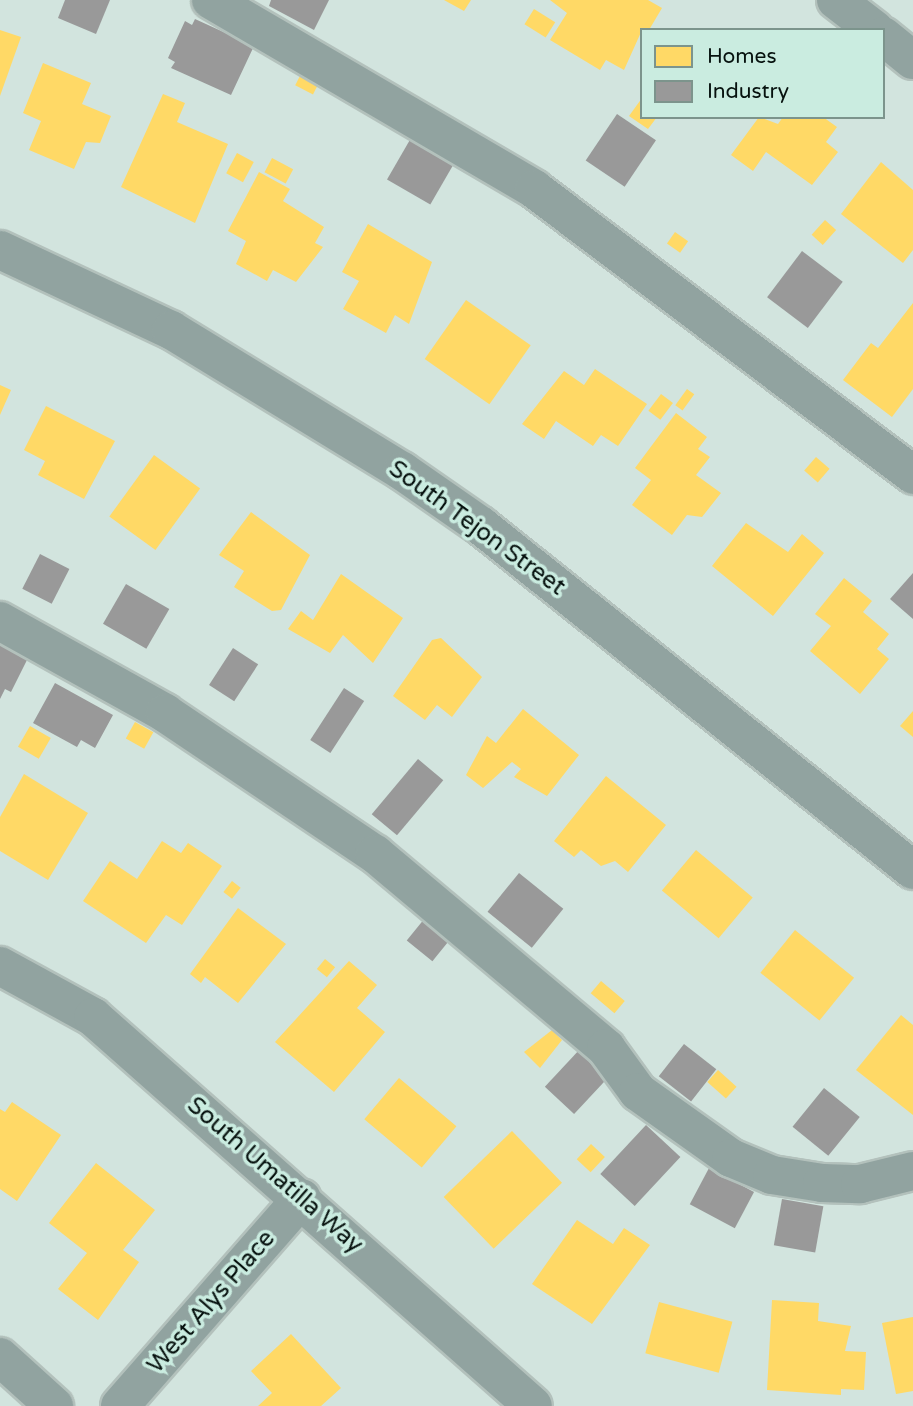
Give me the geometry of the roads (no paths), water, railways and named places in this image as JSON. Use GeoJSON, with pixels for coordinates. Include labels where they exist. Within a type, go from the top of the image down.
{"type":"FeatureCollection","features":[{"type":"Feature","properties":{"kind":"street"},"geometry":{"type":"LineString","coordinates":[[211,0],[534,189],[913,475]]}},
{"type":"Feature","properties":{"kind":"street"},"geometry":{"type":"LineString","coordinates":[[836,0],[872,28]]}},
{"type":"Feature","properties":{"kind":"street"},"geometry":{"type":"LineString","coordinates":[[885,38],[913,60]]}},
{"type":"Feature","properties":{"kind":"street","name":"South Tejon Street"},"geometry":{"type":"LineString","coordinates":[[0,250],[171,330],[402,471],[481,526],[913,870]]}},
{"type":"Feature","properties":{"kind":"street"},"geometry":{"type":"LineString","coordinates":[[0,621],[165,713],[375,854],[606,1048],[638,1092],[732,1158],[772,1175],[821,1184],[860,1184],[913,1171]]}},
{"type":"Feature","properties":{"kind":"street","name":"South Umatilla Way"},"geometry":{"type":"LineString","coordinates":[[0,966],[93,1017],[302,1198],[533,1406]]}},
{"type":"Feature","properties":{"kind":"street","name":"West Alys Place"},"geometry":{"type":"LineString","coordinates":[[120,1406],[302,1198]]}},
{"type":"Feature","properties":{"kind":"street"},"geometry":{"type":"LineString","coordinates":[[0,1357],[54,1406]]}}]}
